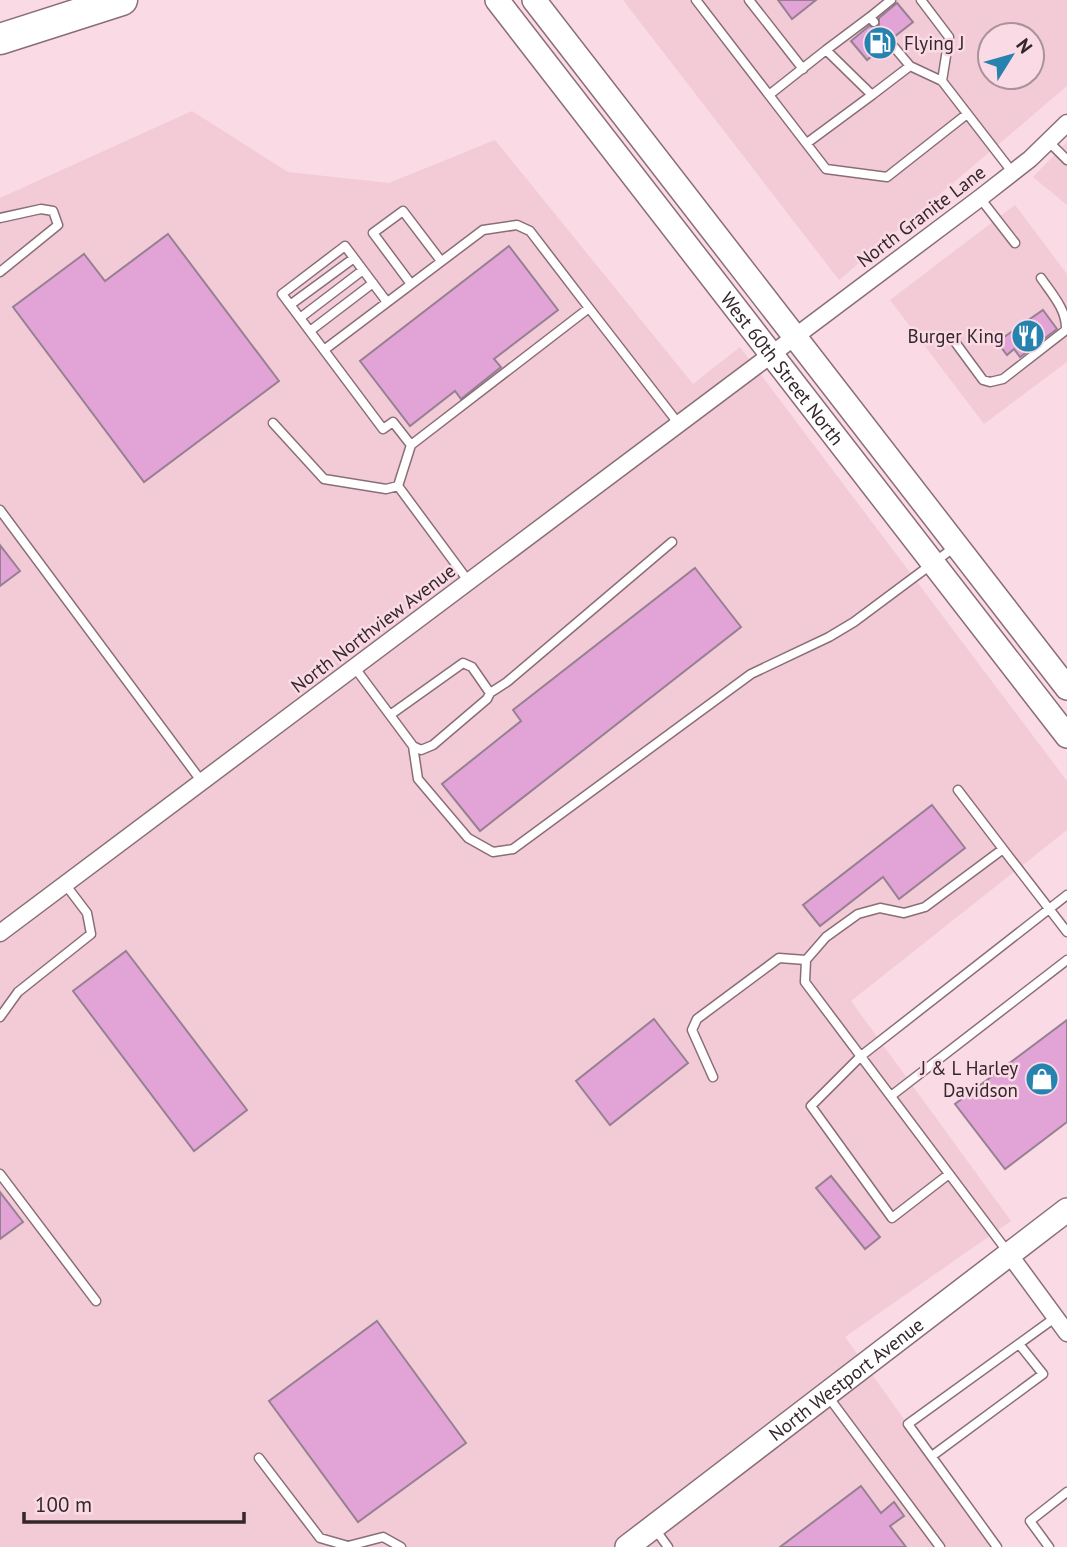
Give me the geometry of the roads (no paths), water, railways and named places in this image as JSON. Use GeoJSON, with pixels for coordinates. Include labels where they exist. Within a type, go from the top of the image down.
{"type":"FeatureCollection","features":[{"type":"Feature","properties":{"kind":"highway"},"geometry":{"type":"LineString","coordinates":[[0,39],[122,0]]}},
{"type":"Feature","properties":{"kind":"main road","name":"West 60th Street North"},"geometry":{"type":"LineString","coordinates":[[497,0],[1067,736]]}},
{"type":"Feature","properties":{"kind":"main road","name":"West 60th Street North"},"geometry":{"type":"LineString","coordinates":[[534,0],[1067,688]]}},
{"type":"Feature","properties":{"kind":"main road","name":"North Westport Avenue"},"geometry":{"type":"LineString","coordinates":[[627,1547],[1067,1210]]}},
{"type":"Feature","properties":{"kind":"street","name":"North Granite Lane"},"geometry":{"type":"LineString","coordinates":[[771,356],[1013,173],[1067,122]]}},
{"type":"Feature","properties":{"kind":"street","name":"North Northview Avenue"},"geometry":{"type":"LineString","coordinates":[[0,933],[771,356]]}},
{"type":"Feature","properties":{"kind":"street"},"geometry":{"type":"LineString","coordinates":[[1009,1254],[1067,1333]]}},
{"type":"Feature","properties":{"kind":"lane"},"geometry":{"type":"LineString","coordinates":[[695,0],[826,169],[887,177],[967,114]]}},
{"type":"Feature","properties":{"kind":"lane"},"geometry":{"type":"LineString","coordinates":[[749,0],[803,69]]}},
{"type":"Feature","properties":{"kind":"lane"},"geometry":{"type":"LineString","coordinates":[[769,95],[826,50],[872,20],[891,0]]}},
{"type":"Feature","properties":{"kind":"lane"},"geometry":{"type":"LineString","coordinates":[[920,0],[949,37],[942,81]]}},
{"type":"Feature","properties":{"kind":"lane"},"geometry":{"type":"LineString","coordinates":[[889,41],[909,66],[942,81],[1013,173]]}},
{"type":"Feature","properties":{"kind":"lane"},"geometry":{"type":"LineString","coordinates":[[826,50],[872,94]]}},
{"type":"Feature","properties":{"kind":"lane"},"geometry":{"type":"LineString","coordinates":[[807,143],[909,66]]}},
{"type":"Feature","properties":{"kind":"lane"},"geometry":{"type":"LineString","coordinates":[[1048,142],[1067,160]]}},
{"type":"Feature","properties":{"kind":"lane"},"geometry":{"type":"LineString","coordinates":[[980,198],[1015,243]]}},
{"type":"Feature","properties":{"kind":"lane"},"geometry":{"type":"LineString","coordinates":[[0,218],[41,209],[52,211],[58,225],[0,272]]}},
{"type":"Feature","properties":{"kind":"lane"},"geometry":{"type":"LineString","coordinates":[[411,284],[373,233],[403,211],[441,261]]}},
{"type":"Feature","properties":{"kind":"lane"},"geometry":{"type":"LineString","coordinates":[[324,350],[483,230],[517,225],[530,231],[678,424]]}},
{"type":"Feature","properties":{"kind":"lane"},"geometry":{"type":"LineString","coordinates":[[387,302],[345,246],[282,294],[383,429],[393,422],[411,445]]}},
{"type":"Feature","properties":{"kind":"lane"},"geometry":{"type":"LineString","coordinates":[[290,306],[354,258]]}},
{"type":"Feature","properties":{"kind":"lane"},"geometry":{"type":"LineString","coordinates":[[300,318],[363,270]]}},
{"type":"Feature","properties":{"kind":"lane"},"geometry":{"type":"LineString","coordinates":[[955,342],[983,380],[990,382],[1003,379],[1066,330],[1066,320],[1060,305],[1041,278]]}},
{"type":"Feature","properties":{"kind":"lane"},"geometry":{"type":"LineString","coordinates":[[310,331],[373,283]]}},
{"type":"Feature","properties":{"kind":"lane"},"geometry":{"type":"LineString","coordinates":[[398,486],[411,445],[589,308]]}},
{"type":"Feature","properties":{"kind":"lane"},"geometry":{"type":"LineString","coordinates":[[273,423],[324,479],[374,488],[398,486]]}},
{"type":"Feature","properties":{"kind":"lane"},"geometry":{"type":"LineString","coordinates":[[398,486],[469,582]]}},
{"type":"Feature","properties":{"kind":"lane"},"geometry":{"type":"LineString","coordinates":[[0,510],[202,782]]}},
{"type":"Feature","properties":{"kind":"lane"},"geometry":{"type":"LineString","coordinates":[[412,746],[421,750],[433,744],[490,693],[507,682],[672,542]]}},
{"type":"Feature","properties":{"kind":"lane"},"geometry":{"type":"LineString","coordinates":[[355,668],[412,746],[418,779],[468,838],[493,852],[513,849],[751,674],[829,637],[956,545]]}},
{"type":"Feature","properties":{"kind":"lane"},"geometry":{"type":"LineString","coordinates":[[390,715],[463,663],[471,667],[490,693]]}},
{"type":"Feature","properties":{"kind":"lane"},"geometry":{"type":"LineString","coordinates":[[958,790],[1067,932]]}},
{"type":"Feature","properties":{"kind":"lane"},"geometry":{"type":"LineString","coordinates":[[1003,849],[925,907],[904,913],[880,908],[858,914],[826,937],[806,960],[805,982],[1009,1254]]}},
{"type":"Feature","properties":{"kind":"lane"},"geometry":{"type":"LineString","coordinates":[[0,1017],[18,992],[91,934],[87,913],[65,884]]}},
{"type":"Feature","properties":{"kind":"lane"},"geometry":{"type":"LineString","coordinates":[[949,1174],[892,1218],[811,1106],[861,1056],[1067,895]]}},
{"type":"Feature","properties":{"kind":"lane"},"geometry":{"type":"LineString","coordinates":[[713,1077],[692,1030],[697,1019],[779,958],[806,960]]}},
{"type":"Feature","properties":{"kind":"lane"},"geometry":{"type":"LineString","coordinates":[[891,1096],[1067,960]]}},
{"type":"Feature","properties":{"kind":"lane"},"geometry":{"type":"LineString","coordinates":[[0,1174],[96,1301]]}},
{"type":"Feature","properties":{"kind":"lane"},"geometry":{"type":"LineString","coordinates":[[997,1547],[908,1424],[1056,1317]]}},
{"type":"Feature","properties":{"kind":"lane"},"geometry":{"type":"LineString","coordinates":[[932,1456],[1043,1374],[1018,1344]]}},
{"type":"Feature","properties":{"kind":"lane"},"geometry":{"type":"LineString","coordinates":[[826,1394],[940,1547]]}},
{"type":"Feature","properties":{"kind":"lane"},"geometry":{"type":"LineString","coordinates":[[259,1458],[320,1538],[348,1546],[383,1537],[401,1547]]}},
{"type":"Feature","properties":{"kind":"lane"},"geometry":{"type":"LineString","coordinates":[[1049,1547],[1030,1521],[1067,1492]]}},
{"type":"Feature","properties":{"kind":"lane"},"geometry":{"type":"LineString","coordinates":[[653,1527],[668,1547]]}},
{"type":"Feature","properties":{"kind":"place","name":"Flying J"},"geometry":{"type":"Point","coordinates":[880,43]}},
{"type":"Feature","properties":{"kind":"place","name":"Burger King"},"geometry":{"type":"Point","coordinates":[1028,336]}},
{"type":"Feature","properties":{"kind":"place","name":"J & L Harley Davidson"},"geometry":{"type":"Point","coordinates":[1042,1079]}}]}
